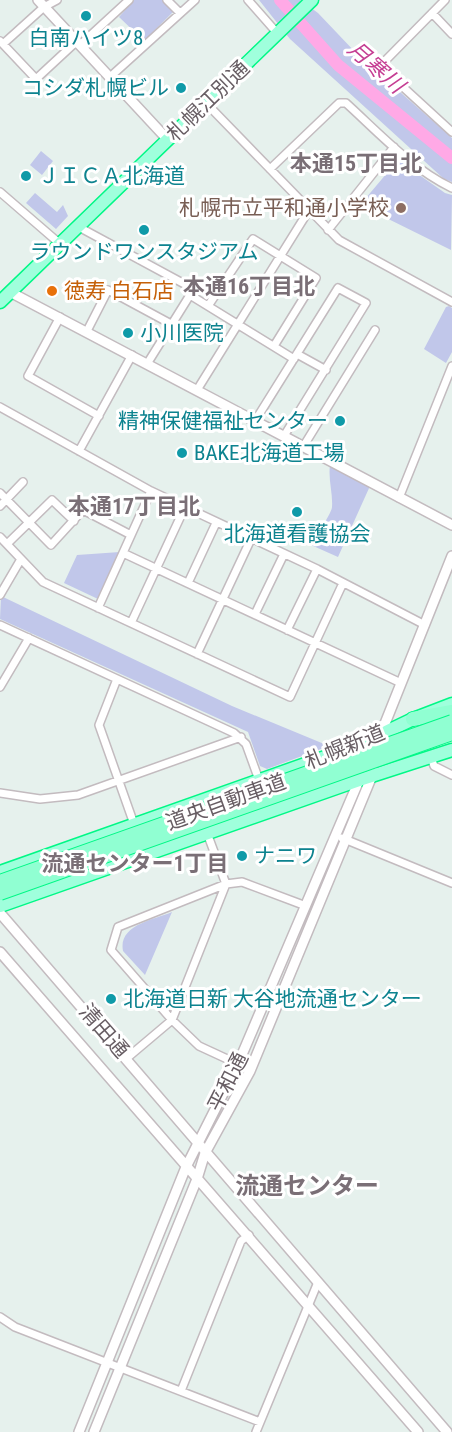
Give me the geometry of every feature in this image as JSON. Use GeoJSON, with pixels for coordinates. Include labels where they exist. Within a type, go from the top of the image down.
{"type":"FeatureCollection","features":[{"type":"Feature","properties":{"kind":"highway","name":"札幌江別通"},"geometry":{"type":"LineString","coordinates":[[0,302],[281,31],[307,3]]}},
{"type":"Feature","properties":{"kind":"highway","name":"札幌新道"},"geometry":{"type":"LineString","coordinates":[[0,872],[359,745],[413,719],[452,704]]}},
{"type":"Feature","properties":{"kind":"highway"},"geometry":{"type":"LineString","coordinates":[[413,719],[452,712]]}},
{"type":"Feature","properties":{"kind":"highway","name":"道央自動車道"},"geometry":{"type":"LineString","coordinates":[[0,882],[452,722]]}},
{"type":"Feature","properties":{"kind":"highway","name":"道央自動車道"},"geometry":{"type":"LineString","coordinates":[[0,893],[452,733]]}},
{"type":"Feature","properties":{"kind":"highway","name":"札幌新道"},"geometry":{"type":"LineString","coordinates":[[0,906],[359,780],[452,750]]}},
{"type":"Feature","properties":{"kind":"street"},"geometry":{"type":"LineString","coordinates":[[57,0],[41,3],[2,42],[36,79],[129,0]]}},
{"type":"Feature","properties":{"kind":"street"},"geometry":{"type":"LineString","coordinates":[[168,0],[180,13]]}},
{"type":"Feature","properties":{"kind":"street"},"geometry":{"type":"LineString","coordinates":[[110,78],[195,0]]}},
{"type":"Feature","properties":{"kind":"street"},"geometry":{"type":"LineString","coordinates":[[248,0],[281,31]]}},
{"type":"Feature","properties":{"kind":"street"},"geometry":{"type":"LineString","coordinates":[[445,0],[380,66],[452,132]]}},
{"type":"Feature","properties":{"kind":"street"},"geometry":{"type":"LineString","coordinates":[[41,3],[167,139]]}},
{"type":"Feature","properties":{"kind":"street"},"geometry":{"type":"LineString","coordinates":[[432,13],[452,34]]}},
{"type":"Feature","properties":{"kind":"street"},"geometry":{"type":"LineString","coordinates":[[206,103],[328,230],[354,250],[452,302]]}},
{"type":"Feature","properties":{"kind":"street"},"geometry":{"type":"LineString","coordinates":[[270,169],[339,103],[346,103],[394,147],[438,182],[452,188]]}},
{"type":"Feature","properties":{"kind":"street"},"geometry":{"type":"LineString","coordinates":[[328,230],[394,147]]}},
{"type":"Feature","properties":{"kind":"street"},"geometry":{"type":"LineString","coordinates":[[0,192],[59,243]]}},
{"type":"Feature","properties":{"kind":"street"},"geometry":{"type":"LineString","coordinates":[[197,390],[309,210]]}},
{"type":"Feature","properties":{"kind":"street"},"geometry":{"type":"LineString","coordinates":[[77,226],[190,287],[189,296],[147,363]]}},
{"type":"Feature","properties":{"kind":"street"},"geometry":{"type":"LineString","coordinates":[[208,306],[253,239],[316,278],[274,346]]}},
{"type":"Feature","properties":{"kind":"street"},"geometry":{"type":"LineString","coordinates":[[255,421],[338,288],[366,303],[284,436]]}},
{"type":"Feature","properties":{"kind":"street"},"geometry":{"type":"LineString","coordinates":[[87,331],[108,290],[171,324]]}},
{"type":"Feature","properties":{"kind":"street"},"geometry":{"type":"LineString","coordinates":[[10,292],[452,525]]}},
{"type":"Feature","properties":{"kind":"street"},"geometry":{"type":"LineString","coordinates":[[189,296],[274,346],[326,370]]}},
{"type":"Feature","properties":{"kind":"street"},"geometry":{"type":"LineString","coordinates":[[60,317],[28,376],[99,416]]}},
{"type":"Feature","properties":{"kind":"street"},"geometry":{"type":"LineString","coordinates":[[303,447],[375,330]]}},
{"type":"Feature","properties":{"kind":"street"},"geometry":{"type":"LineString","coordinates":[[80,451],[132,355]]}},
{"type":"Feature","properties":{"kind":"street"},"geometry":{"type":"LineString","coordinates":[[399,498],[452,366]]}},
{"type":"Feature","properties":{"kind":"street"},"geometry":{"type":"LineString","coordinates":[[0,407],[151,491],[317,569],[425,625]]}},
{"type":"Feature","properties":{"kind":"street"},"geometry":{"type":"LineString","coordinates":[[0,506],[23,482]]}},
{"type":"Feature","properties":{"kind":"street"},"geometry":{"type":"LineString","coordinates":[[98,608],[151,491]]}},
{"type":"Feature","properties":{"kind":"street"},"geometry":{"type":"LineString","coordinates":[[0,493],[51,545],[83,510],[131,535]]}},
{"type":"Feature","properties":{"kind":"street"},"geometry":{"type":"LineString","coordinates":[[7,544],[52,500],[74,520]]}},
{"type":"Feature","properties":{"kind":"street"},"geometry":{"type":"LineString","coordinates":[[131,623],[185,507]]}},
{"type":"Feature","properties":{"kind":"street"},"geometry":{"type":"LineString","coordinates":[[188,583],[216,523]]}},
{"type":"Feature","properties":{"kind":"street"},"geometry":{"type":"LineString","coordinates":[[0,537],[43,582],[290,697],[343,583]]}},
{"type":"Feature","properties":{"kind":"street"},"geometry":{"type":"LineString","coordinates":[[197,654],[251,539]]}},
{"type":"Feature","properties":{"kind":"street"},"geometry":{"type":"LineString","coordinates":[[123,553],[400,683]]}},
{"type":"Feature","properties":{"kind":"street"},"geometry":{"type":"LineString","coordinates":[[255,614],[284,554]]}},
{"type":"Feature","properties":{"kind":"street","name":"平和通"},"geometry":{"type":"LineString","coordinates":[[79,1432],[186,1167],[238,1064],[359,780],[382,734],[400,683],[452,556]]}},
{"type":"Feature","properties":{"kind":"street"},"geometry":{"type":"LineString","coordinates":[[0,595],[21,559]]}},
{"type":"Feature","properties":{"kind":"street"},"geometry":{"type":"LineString","coordinates":[[287,630],[317,569]]}},
{"type":"Feature","properties":{"kind":"street"},"geometry":{"type":"LineString","coordinates":[[0,625],[241,737],[259,780]]}},
{"type":"Feature","properties":{"kind":"street"},"geometry":{"type":"LineString","coordinates":[[0,687],[29,638]]}},
{"type":"Feature","properties":{"kind":"street"},"geometry":{"type":"LineString","coordinates":[[117,679],[99,725],[134,824]]}},
{"type":"Feature","properties":{"kind":"street","name":"平和通"},"geometry":{"type":"LineString","coordinates":[[94,1432],[197,1179],[205,1153],[250,1071],[374,775],[382,734]]}},
{"type":"Feature","properties":{"kind":"street"},"geometry":{"type":"LineString","coordinates":[[0,793],[27,799],[53,799],[78,795],[241,737]]}},
{"type":"Feature","properties":{"kind":"street"},"geometry":{"type":"LineString","coordinates":[[431,757],[434,766],[452,775]]}},
{"type":"Feature","properties":{"kind":"street"},"geometry":{"type":"LineString","coordinates":[[128,1058],[172,1020],[226,884],[207,833]]}},
{"type":"Feature","properties":{"kind":"street"},"geometry":{"type":"LineString","coordinates":[[336,836],[452,883]]}},
{"type":"Feature","properties":{"kind":"street"},"geometry":{"type":"LineString","coordinates":[[238,1064],[199,1046],[172,1020],[111,950],[118,927],[226,884],[242,882],[306,906]]}},
{"type":"Feature","properties":{"kind":"street","name":"清田通"},"geometry":{"type":"LineString","coordinates":[[0,913],[128,1058],[205,1153],[447,1432]]}},
{"type":"Feature","properties":{"kind":"street","name":"清田通"},"geometry":{"type":"LineString","coordinates":[[0,952],[186,1167],[249,1235],[418,1432]]}},
{"type":"Feature","properties":{"kind":"street"},"geometry":{"type":"LineString","coordinates":[[181,1391],[241,1241],[267,1223]]}},
{"type":"Feature","properties":{"kind":"street"},"geometry":{"type":"LineString","coordinates":[[256,1432],[318,1282]]}},
{"type":"Feature","properties":{"kind":"street"},"geometry":{"type":"LineString","coordinates":[[0,1317],[15,1327],[260,1422]]}},
{"type":"Feature","properties":{"kind":"shaded area"},"geometry":{"type":"Polygon","coordinates":[[[134,0],[163,0],[173,12],[144,41],[119,17],[134,0]]]}},
{"type":"Feature","properties":{"kind":"shaded area"},"geometry":{"type":"Polygon","coordinates":[[[259,0],[300,0],[318,13],[357,54],[452,138],[452,182],[444,179],[290,39],[259,0]]]}},
{"type":"Feature","properties":{"kind":"shaded area"},"geometry":{"type":"Polygon","coordinates":[[[41,151],[53,161],[42,175],[30,165],[41,151]]]}},
{"type":"Feature","properties":{"kind":"shaded area"},"geometry":{"type":"Polygon","coordinates":[[[398,160],[445,193],[452,195],[451,250],[360,205],[398,160]]]}},
{"type":"Feature","properties":{"kind":"shaded area"},"geometry":{"type":"Polygon","coordinates":[[[35,193],[57,212],[63,205],[68,216],[56,229],[26,203],[35,193]]]}},
{"type":"Feature","properties":{"kind":"shaded area"},"geometry":{"type":"Polygon","coordinates":[[[446,307],[452,308],[452,352],[446,363],[424,349],[446,307]]]}},
{"type":"Feature","properties":{"kind":"shaded area"},"geometry":{"type":"Polygon","coordinates":[[[330,465],[370,486],[338,557],[311,545],[332,507],[330,465]]]}},
{"type":"Feature","properties":{"kind":"shaded area"},"geometry":{"type":"Polygon","coordinates":[[[120,552],[98,599],[64,583],[77,555],[120,552]]]}},
{"type":"Feature","properties":{"kind":"shaded area"},"geometry":{"type":"Polygon","coordinates":[[[1,596],[232,706],[329,746],[267,769],[260,766],[248,732],[0,619],[1,596]]]}},
{"type":"Feature","properties":{"kind":"shaded area"},"geometry":{"type":"Polygon","coordinates":[[[172,912],[145,975],[123,951],[126,935],[138,925],[172,912]]]}},
{"type":"Feature","properties":{"kind":"waterway","name":"月寒川"},"geometry":{"type":"LineString","coordinates":[[280,0],[338,65],[452,158]]}},
{"type":"Feature","properties":{"kind":"place","name":"白南ハイツ8"},"geometry":{"type":"Point","coordinates":[86,16]}},
{"type":"Feature","properties":{"kind":"place","name":"コシダ札幌ビル"},"geometry":{"type":"Point","coordinates":[181,88]}},
{"type":"Feature","properties":{"kind":"place","name":"ＪＩＣＡ北海道"},"geometry":{"type":"Point","coordinates":[26,176]}},
{"type":"Feature","properties":{"kind":"place","name":"札幌市立平和通小学校"},"geometry":{"type":"Point","coordinates":[401,208]}},
{"type":"Feature","properties":{"kind":"place","name":"ラウンドワンスタジアム"},"geometry":{"type":"Point","coordinates":[144,230]}},
{"type":"Feature","properties":{"kind":"place","name":"徳寿 白石店"},"geometry":{"type":"Point","coordinates":[52,291]}},
{"type":"Feature","properties":{"kind":"place","name":"小川医院"},"geometry":{"type":"Point","coordinates":[128,333]}},
{"type":"Feature","properties":{"kind":"place","name":"精神保健福祉センター"},"geometry":{"type":"Point","coordinates":[340,421]}},
{"type":"Feature","properties":{"kind":"place","name":"BAKE北海道工場"},"geometry":{"type":"Point","coordinates":[182,453]}},
{"type":"Feature","properties":{"kind":"place","name":"北海道看護協会"},"geometry":{"type":"Point","coordinates":[297,512]}},
{"type":"Feature","properties":{"kind":"place","name":"ナニワ"},"geometry":{"type":"Point","coordinates":[242,856]}},
{"type":"Feature","properties":{"kind":"place","name":"北海道日新 大谷地流通センター"},"geometry":{"type":"Point","coordinates":[111,999]}},
{"type":"Feature","properties":{"kind":"district","name":"本通15丁目北"},"geometry":{"type":"Point","coordinates":[356,163]}},
{"type":"Feature","properties":{"kind":"district","name":"本通16丁目北"},"geometry":{"type":"Point","coordinates":[249,286]}},
{"type":"Feature","properties":{"kind":"district","name":"本通17丁目北"},"geometry":{"type":"Point","coordinates":[134,506]}},
{"type":"Feature","properties":{"kind":"district","name":"流通センター1丁目"},"geometry":{"type":"Point","coordinates":[135,863]}},
{"type":"Feature","properties":{"kind":"district","name":"流通センター"},"geometry":{"type":"Point","coordinates":[307,1186]}}]}
